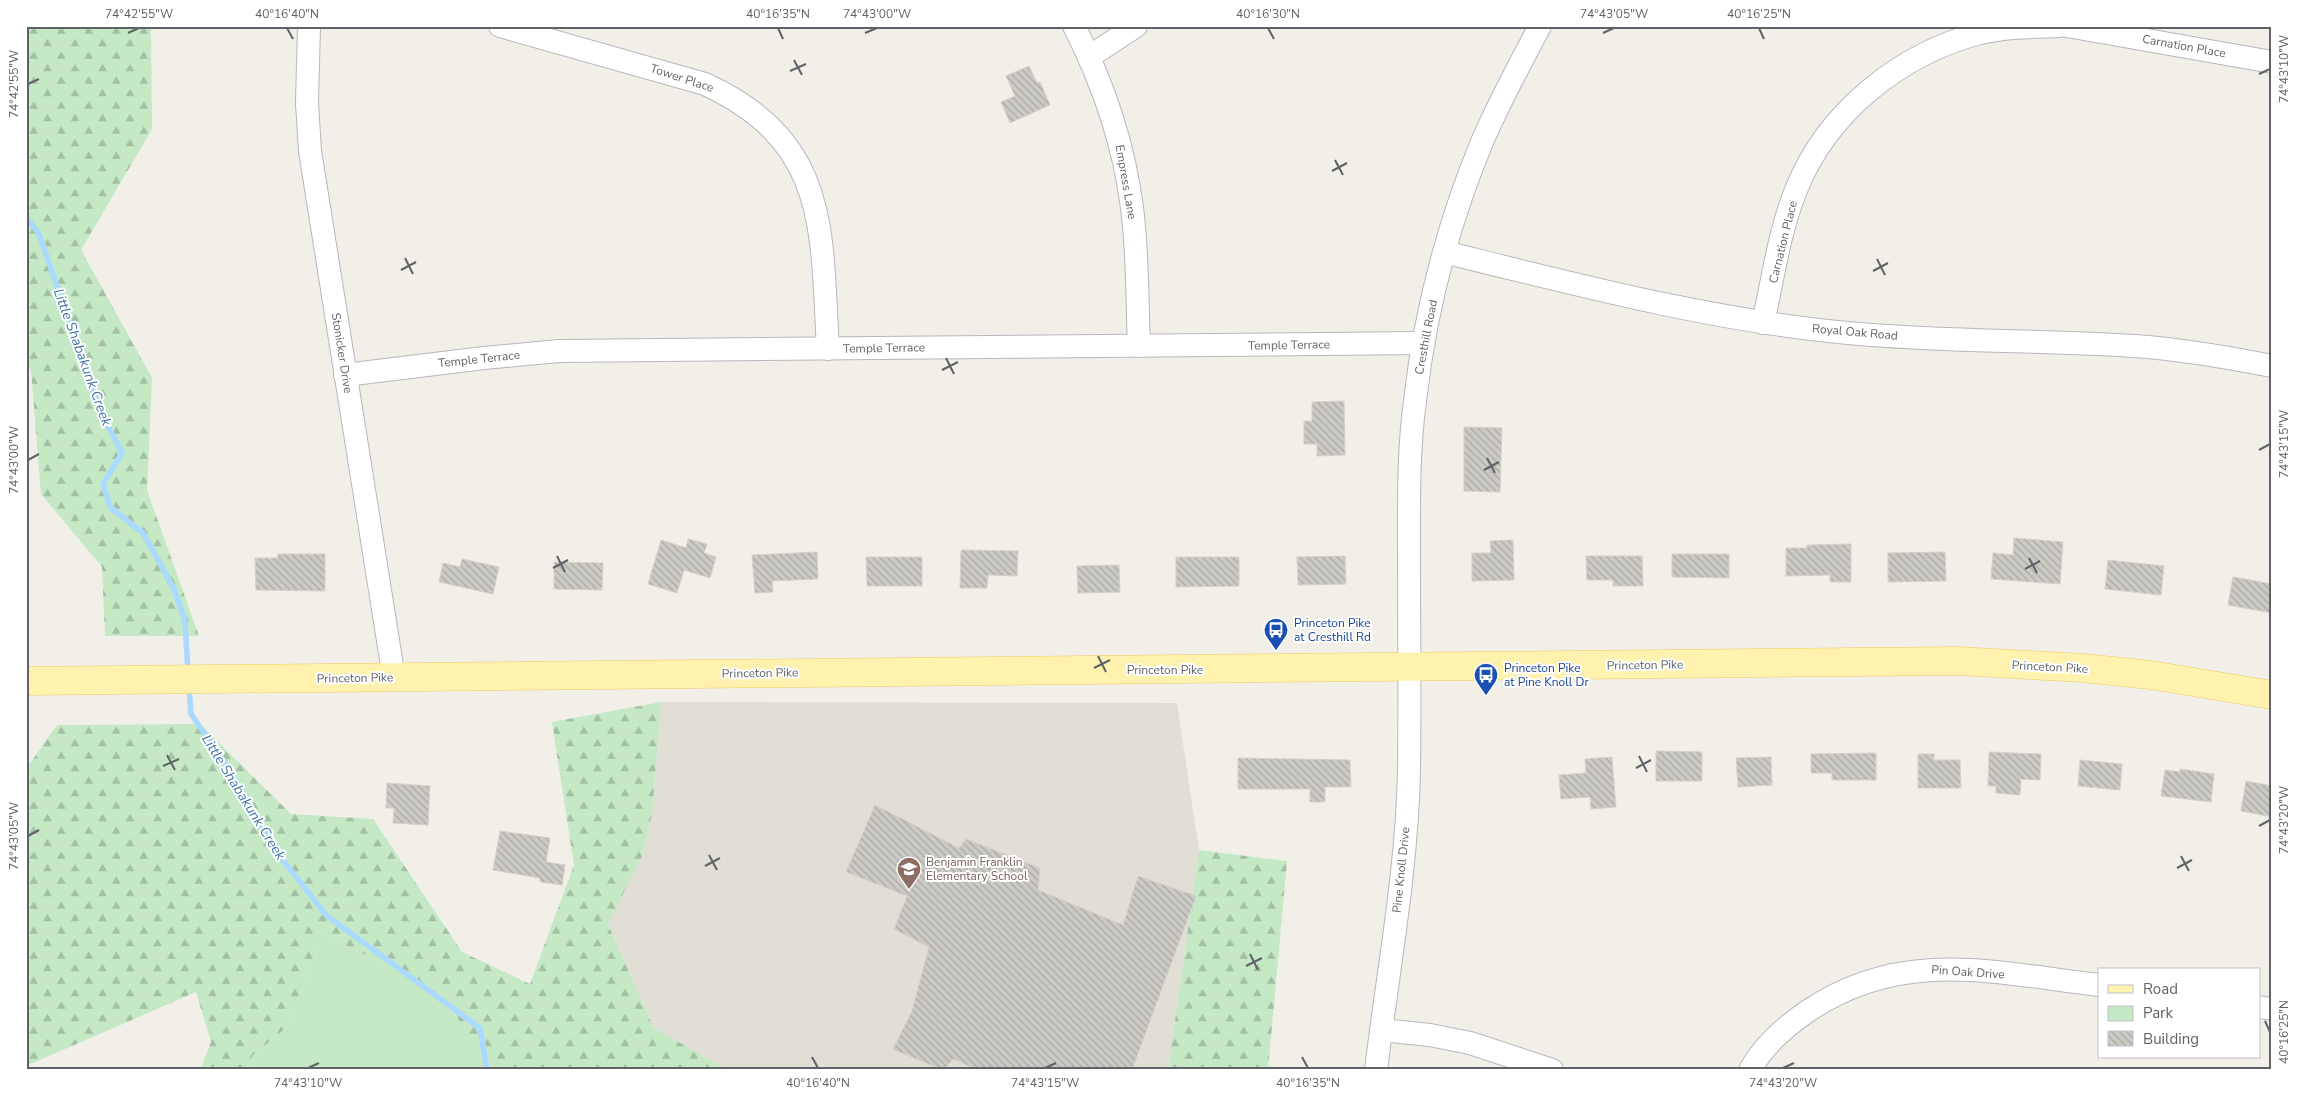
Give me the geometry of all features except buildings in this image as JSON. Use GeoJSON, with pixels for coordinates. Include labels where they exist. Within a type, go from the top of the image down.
{"type":"FeatureCollection","features":[{"type":"Feature","properties":{"kind":"main road","name":"Princeton Pike"},"geometry":{"type":"LineString","coordinates":[[26,681],[170,681],[784,672],[1958,662],[2083,668],[2141,674],[2272,695]]}},
{"type":"Feature","properties":{"kind":"street","name":"Stonicker Drive"},"geometry":{"type":"LineString","coordinates":[[309,26],[306,103],[310,151],[394,678]]}},
{"type":"Feature","properties":{"kind":"street","name":"Tower Place"},"geometry":{"type":"LineString","coordinates":[[500,26],[704,84],[730,96],[754,112],[772,129],[789,148],[803,173],[815,202],[821,230],[828,349]]}},
{"type":"Feature","properties":{"kind":"street","name":"Empress Lane"},"geometry":{"type":"LineString","coordinates":[[1074,26],[1108,102],[1123,155],[1131,200],[1139,346]]}},
{"type":"Feature","properties":{"kind":"street"},"geometry":{"type":"LineString","coordinates":[[1089,56],[1136,26]]}},
{"type":"Feature","properties":{"kind":"street","name":"Cresthill Road"},"geometry":{"type":"LineString","coordinates":[[1410,668],[1409,470],[1423,343],[1444,252],[1460,201],[1503,96],[1540,26]]}},
{"type":"Feature","properties":{"kind":"street","name":"Carnation Place"},"geometry":{"type":"LineString","coordinates":[[1763,323],[1786,220],[1797,189],[1812,159],[1830,132],[1855,104],[1883,79],[1915,59],[1945,45],[1981,33],[2018,27],[2059,26]]}},
{"type":"Feature","properties":{"kind":"street","name":"Carnation Place"},"geometry":{"type":"LineString","coordinates":[[2067,26],[2272,62]]}},
{"type":"Feature","properties":{"kind":"street","name":"Royal Oak Road"},"geometry":{"type":"LineString","coordinates":[[1444,252],[1629,298],[1763,323],[1848,333],[1911,337],[2136,346],[2217,356],[2272,366]]}},
{"type":"Feature","properties":{"kind":"street","name":"Temple Terrace"},"geometry":{"type":"LineString","coordinates":[[345,375],[484,358],[559,352],[1423,343]]}},
{"type":"Feature","properties":{"kind":"street","name":"Pine Knoll Drive"},"geometry":{"type":"LineString","coordinates":[[1376,1070],[1405,841],[1409,773],[1410,668]]}},
{"type":"Feature","properties":{"kind":"street","name":"Pin Oak Drive"},"geometry":{"type":"LineString","coordinates":[[1750,1070],[1773,1040],[1826,998],[1859,983],[1890,974],[1921,969],[1954,969],[2098,985]]}},
{"type":"Feature","properties":{"kind":"street"},"geometry":{"type":"LineString","coordinates":[[1381,1030],[1430,1035],[1470,1042],[1552,1070]]}},
{"type":"Feature","properties":{"kind":"shaded area","name":"Benjamin Franklin Elementary School"},"geometry":{"type":"Polygon","coordinates":[[[661,702],[1177,703],[1199,850],[1168,1070],[728,1070],[654,1028],[608,923],[642,856],[652,815],[661,702]]]}},
{"type":"Feature","properties":{"kind":"green space"},"geometry":{"type":"Polygon","coordinates":[[[26,26],[151,26],[152,129],[81,250],[152,378],[147,490],[199,636],[105,636],[102,567],[41,494],[31,370],[26,360],[26,26]]]}},
{"type":"Feature","properties":{"kind":"green space"},"geometry":{"type":"Polygon","coordinates":[[[661,702],[652,815],[642,856],[608,924],[654,1028],[728,1070],[495,1070],[436,989],[322,934],[288,1026],[253,1055],[246,1070],[200,1070],[211,1042],[196,992],[26,1066],[26,769],[57,725],[200,724],[291,814],[373,819],[462,952],[530,984],[574,865],[552,722],[661,702]]]}},
{"type":"Feature","properties":{"kind":"green space"},"geometry":{"type":"Polygon","coordinates":[[[1199,850],[1287,861],[1268,1070],[1168,1070],[1199,850]]]}},
{"type":"Feature","properties":{"kind":"green space"},"geometry":{"type":"Polygon","coordinates":[[[322,934],[436,989],[495,1070],[246,1070],[253,1055],[288,1026],[322,934]]]}},
{"type":"Feature","properties":{"kind":"waterway","name":"Little Shabakunk Creek"},"geometry":{"type":"LineString","coordinates":[[26,217],[39,234],[100,411],[122,453],[103,484],[110,507],[143,533],[174,589],[185,621],[188,673]]}},
{"type":"Feature","properties":{"kind":"waterway","name":"Little Shabakunk Creek"},"geometry":{"type":"LineString","coordinates":[[189,687],[191,714],[227,766],[278,854],[326,915],[480,1028],[487,1070]]}},
{"type":"Feature","properties":{"kind":"place","name":"Princeton Pike at Cresthill Rd"},"geometry":{"type":"Point","coordinates":[1276,651]}},
{"type":"Feature","properties":{"kind":"place","name":"Princeton Pike at Pine Knoll Dr"},"geometry":{"type":"Point","coordinates":[1486,696]}},
{"type":"Feature","properties":{"kind":"place","name":"Benjamin Franklin Elementary School"},"geometry":{"type":"Point","coordinates":[909,890]}}]}
